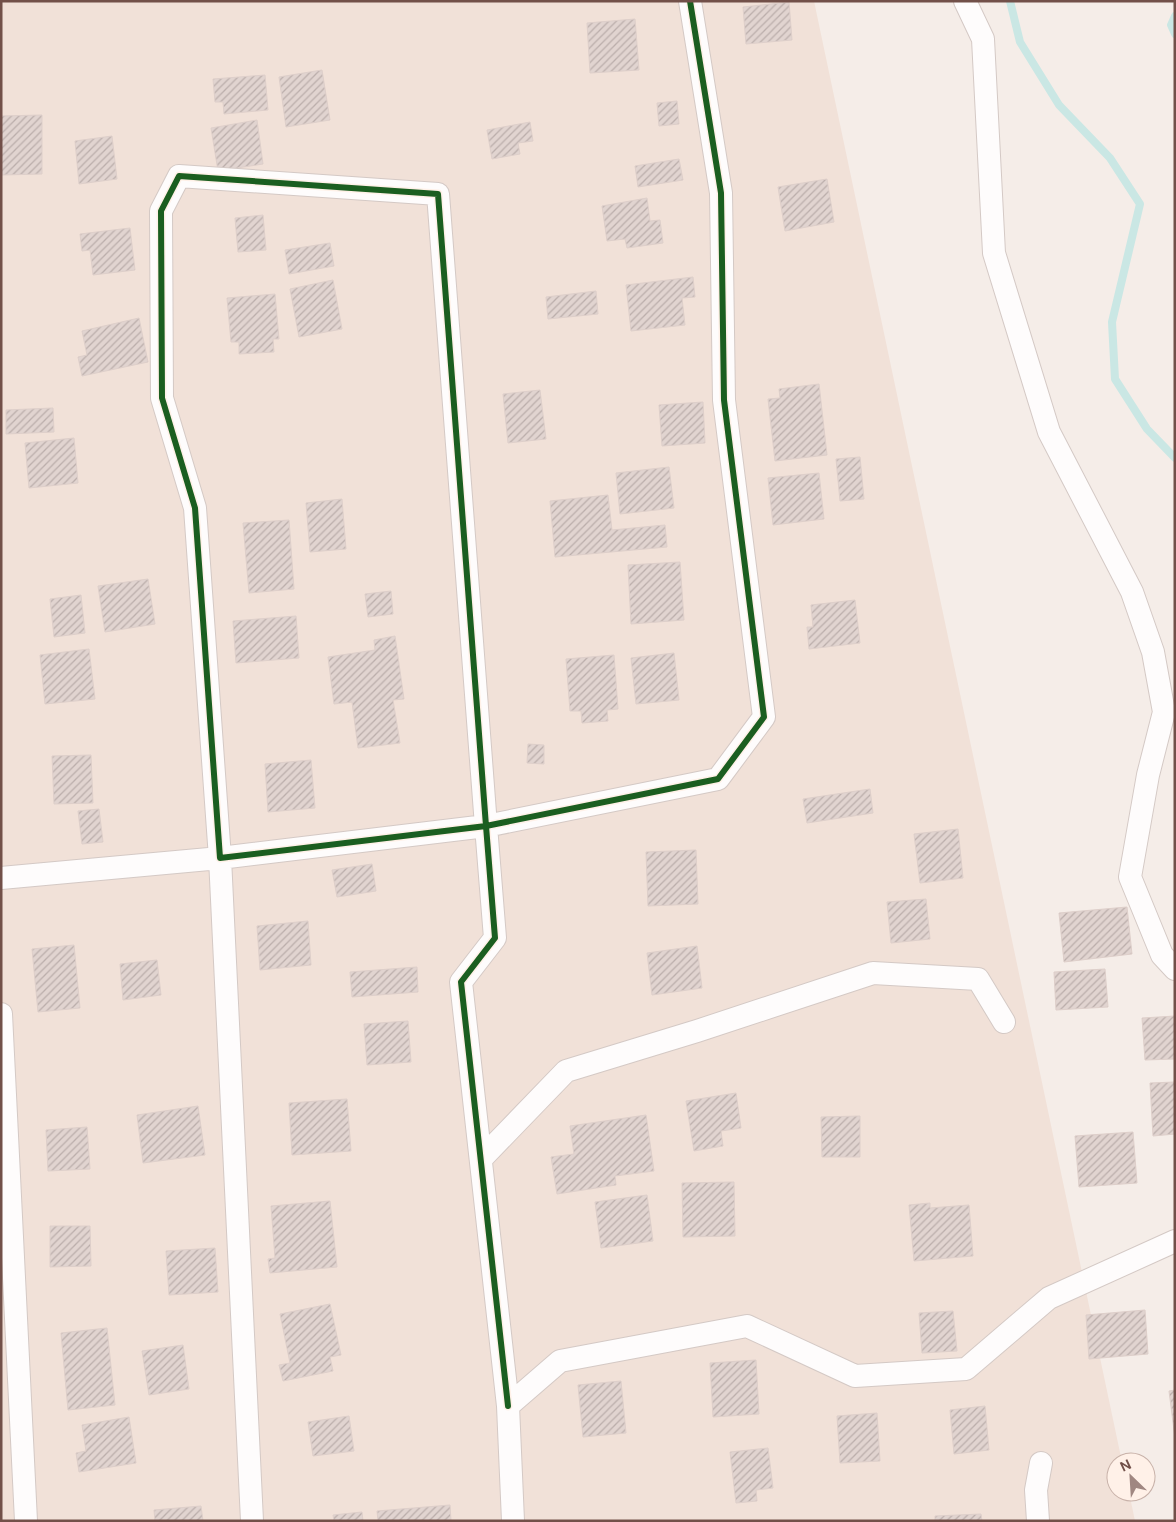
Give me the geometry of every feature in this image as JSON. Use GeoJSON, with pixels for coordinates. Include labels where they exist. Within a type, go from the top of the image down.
{"type":"FeatureCollection","features":[{"type":"Feature","properties":{"kind":"street"},"geometry":{"type":"LineString","coordinates":[[1,878],[220,858],[486,826],[718,780],[764,717],[724,400],[721,193],[690,1]]}},
{"type":"Feature","properties":{"kind":"street"},"geometry":{"type":"LineString","coordinates":[[965,1],[983,39],[994,253],[1049,432],[1132,592],[1153,652],[1164,712],[1148,775],[1130,877],[1162,955],[1175,969]]}},
{"type":"Feature","properties":{"kind":"street"},"geometry":{"type":"LineString","coordinates":[[252,1521],[220,858],[195,508],[162,398],[161,210],[179,176],[438,194],[495,938],[461,982],[508,1406],[513,1521]]}},
{"type":"Feature","properties":{"kind":"street"},"geometry":{"type":"LineString","coordinates":[[480,1159],[566,1072],[697,1032],[873,972],[978,979],[1004,1022]]}},
{"type":"Feature","properties":{"kind":"street"},"geometry":{"type":"LineString","coordinates":[[1,1014],[26,1521]]}},
{"type":"Feature","properties":{"kind":"street"},"geometry":{"type":"LineString","coordinates":[[508,1406],[560,1361],[748,1326],[855,1376],[966,1369],[1049,1298],[1175,1241]]}},
{"type":"Feature","properties":{"kind":"street"},"geometry":{"type":"LineString","coordinates":[[1038,1521],[1036,1490],[1041,1463]]}},
{"type":"Feature","properties":{"kind":"shaded area"},"geometry":{"type":"Polygon","coordinates":[[[1,1],[814,1],[1120,1452],[1106,1452],[1106,1502],[1131,1502],[1135,1521],[1,1521],[1,1]]]}},
{"type":"Feature","properties":{"kind":"building"},"geometry":{"type":"Polygon","coordinates":[[[789,2],[792,40],[746,44],[743,7],[789,2]]]}},
{"type":"Feature","properties":{"kind":"building"},"geometry":{"type":"Polygon","coordinates":[[[635,19],[639,70],[590,73],[587,23],[635,19]]]}},
{"type":"Feature","properties":{"kind":"building"},"geometry":{"type":"Polygon","coordinates":[[[322,70],[330,120],[286,127],[279,77],[322,70]]]}},
{"type":"Feature","properties":{"kind":"building"},"geometry":{"type":"Polygon","coordinates":[[[265,75],[268,110],[224,114],[223,102],[215,102],[213,79],[265,75]]]}},
{"type":"Feature","properties":{"kind":"building"},"geometry":{"type":"Polygon","coordinates":[[[677,101],[679,124],[659,126],[657,103],[677,101]]]}},
{"type":"Feature","properties":{"kind":"building"},"geometry":{"type":"Polygon","coordinates":[[[42,115],[42,174],[1,175],[1,116],[42,115]]]}},
{"type":"Feature","properties":{"kind":"building"},"geometry":{"type":"Polygon","coordinates":[[[257,120],[263,164],[218,171],[211,128],[257,120]]]}},
{"type":"Feature","properties":{"kind":"building"},"geometry":{"type":"Polygon","coordinates":[[[530,122],[533,141],[518,143],[520,154],[492,159],[487,130],[530,122]]]}},
{"type":"Feature","properties":{"kind":"building"},"geometry":{"type":"Polygon","coordinates":[[[112,136],[117,179],[79,184],[75,141],[112,136]]]}},
{"type":"Feature","properties":{"kind":"building"},"geometry":{"type":"Polygon","coordinates":[[[679,159],[683,180],[638,187],[635,166],[679,159]]]}},
{"type":"Feature","properties":{"kind":"building"},"geometry":{"type":"Polygon","coordinates":[[[827,179],[834,222],[785,231],[778,187],[827,179]]]}},
{"type":"Feature","properties":{"kind":"building"},"geometry":{"type":"Polygon","coordinates":[[[647,198],[650,221],[660,220],[663,243],[627,248],[625,239],[607,241],[602,206],[647,198]]]}},
{"type":"Feature","properties":{"kind":"building"},"geometry":{"type":"Polygon","coordinates":[[[263,215],[266,250],[238,252],[235,218],[263,215]]]}},
{"type":"Feature","properties":{"kind":"building"},"geometry":{"type":"Polygon","coordinates":[[[130,228],[135,270],[93,275],[90,250],[82,251],[80,234],[130,228]]]}},
{"type":"Feature","properties":{"kind":"building"},"geometry":{"type":"Polygon","coordinates":[[[330,243],[334,266],[289,274],[285,250],[330,243]]]}},
{"type":"Feature","properties":{"kind":"building"},"geometry":{"type":"Polygon","coordinates":[[[693,277],[695,297],[682,298],[685,325],[631,331],[626,285],[693,277]]]}},
{"type":"Feature","properties":{"kind":"building"},"geometry":{"type":"Polygon","coordinates":[[[333,280],[342,329],[299,337],[290,289],[333,280]]]}},
{"type":"Feature","properties":{"kind":"building"},"geometry":{"type":"Polygon","coordinates":[[[596,291],[598,314],[548,319],[546,297],[596,291]]]}},
{"type":"Feature","properties":{"kind":"building"},"geometry":{"type":"Polygon","coordinates":[[[275,294],[279,339],[273,339],[274,352],[239,354],[239,342],[231,342],[227,298],[275,294]]]}},
{"type":"Feature","properties":{"kind":"building"},"geometry":{"type":"Polygon","coordinates":[[[139,318],[148,362],[82,376],[78,357],[87,355],[82,331],[139,318]]]}},
{"type":"Feature","properties":{"kind":"building"},"geometry":{"type":"Polygon","coordinates":[[[819,384],[827,455],[775,461],[768,399],[780,398],[779,389],[819,384]]]}},
{"type":"Feature","properties":{"kind":"building"},"geometry":{"type":"Polygon","coordinates":[[[540,390],[546,439],[508,443],[503,394],[540,390]]]}},
{"type":"Feature","properties":{"kind":"building"},"geometry":{"type":"Polygon","coordinates":[[[703,402],[705,443],[662,446],[659,405],[703,402]]]}},
{"type":"Feature","properties":{"kind":"building"},"geometry":{"type":"Polygon","coordinates":[[[53,408],[54,432],[6,434],[6,410],[53,408]]]}},
{"type":"Feature","properties":{"kind":"building"},"geometry":{"type":"Polygon","coordinates":[[[74,438],[78,483],[29,488],[25,443],[74,438]]]}},
{"type":"Feature","properties":{"kind":"building"},"geometry":{"type":"Polygon","coordinates":[[[860,457],[864,499],[840,501],[836,459],[860,457]]]}},
{"type":"Feature","properties":{"kind":"building"},"geometry":{"type":"Polygon","coordinates":[[[669,467],[674,508],[620,514],[616,473],[669,467]]]}},
{"type":"Feature","properties":{"kind":"building"},"geometry":{"type":"Polygon","coordinates":[[[819,473],[824,519],[773,525],[768,478],[819,473]]]}},
{"type":"Feature","properties":{"kind":"building"},"geometry":{"type":"Polygon","coordinates":[[[608,495],[612,530],[665,525],[667,547],[555,557],[550,501],[608,495]]]}},
{"type":"Feature","properties":{"kind":"building"},"geometry":{"type":"Polygon","coordinates":[[[342,499],[346,549],[310,552],[306,503],[342,499]]]}},
{"type":"Feature","properties":{"kind":"building"},"geometry":{"type":"Polygon","coordinates":[[[289,520],[294,589],[249,593],[243,523],[289,520]]]}},
{"type":"Feature","properties":{"kind":"building"},"geometry":{"type":"Polygon","coordinates":[[[680,562],[684,620],[631,624],[628,565],[680,562]]]}},
{"type":"Feature","properties":{"kind":"building"},"geometry":{"type":"Polygon","coordinates":[[[148,579],[155,624],[105,632],[98,586],[148,579]]]}},
{"type":"Feature","properties":{"kind":"building"},"geometry":{"type":"Polygon","coordinates":[[[391,591],[393,614],[368,617],[365,594],[391,591]]]}},
{"type":"Feature","properties":{"kind":"building"},"geometry":{"type":"Polygon","coordinates":[[[81,595],[85,633],[54,637],[50,599],[81,595]]]}},
{"type":"Feature","properties":{"kind":"building"},"geometry":{"type":"Polygon","coordinates":[[[855,600],[860,643],[809,649],[807,627],[813,627],[811,605],[855,600]]]}},
{"type":"Feature","properties":{"kind":"building"},"geometry":{"type":"Polygon","coordinates":[[[296,616],[299,658],[236,663],[233,621],[296,616]]]}},
{"type":"Feature","properties":{"kind":"building"},"geometry":{"type":"Polygon","coordinates":[[[395,636],[404,699],[393,700],[400,743],[358,748],[352,702],[334,704],[328,657],[375,650],[374,640],[395,636]]]}},
{"type":"Feature","properties":{"kind":"building"},"geometry":{"type":"Polygon","coordinates":[[[89,649],[95,699],[45,704],[40,655],[89,649]]]}},
{"type":"Feature","properties":{"kind":"building"},"geometry":{"type":"Polygon","coordinates":[[[674,653],[679,700],[636,704],[631,658],[674,653]]]}},
{"type":"Feature","properties":{"kind":"building"},"geometry":{"type":"Polygon","coordinates":[[[614,655],[618,709],[607,710],[608,721],[582,723],[581,711],[570,711],[566,659],[614,655]]]}},
{"type":"Feature","properties":{"kind":"building"},"geometry":{"type":"Polygon","coordinates":[[[528,744],[544,745],[544,764],[527,763],[528,744]]]}},
{"type":"Feature","properties":{"kind":"building"},"geometry":{"type":"Polygon","coordinates":[[[91,755],[93,803],[54,804],[52,756],[91,755]]]}},
{"type":"Feature","properties":{"kind":"building"},"geometry":{"type":"Polygon","coordinates":[[[311,760],[315,808],[268,812],[265,764],[311,760]]]}},
{"type":"Feature","properties":{"kind":"building"},"geometry":{"type":"Polygon","coordinates":[[[870,789],[873,813],[807,823],[803,799],[870,789]]]}},
{"type":"Feature","properties":{"kind":"building"},"geometry":{"type":"Polygon","coordinates":[[[99,809],[103,842],[82,844],[78,811],[99,809]]]}},
{"type":"Feature","properties":{"kind":"building"},"geometry":{"type":"Polygon","coordinates":[[[958,829],[963,878],[920,883],[914,834],[958,829]]]}},
{"type":"Feature","properties":{"kind":"building"},"geometry":{"type":"Polygon","coordinates":[[[696,850],[698,904],[648,906],[646,852],[696,850]]]}},
{"type":"Feature","properties":{"kind":"building"},"geometry":{"type":"Polygon","coordinates":[[[372,864],[376,891],[337,897],[332,870],[372,864]]]}},
{"type":"Feature","properties":{"kind":"building"},"geometry":{"type":"Polygon","coordinates":[[[926,899],[930,939],[891,943],[887,902],[926,899]]]}},
{"type":"Feature","properties":{"kind":"building"},"geometry":{"type":"Polygon","coordinates":[[[1127,907],[1132,954],[1064,962],[1059,913],[1127,907]]]}},
{"type":"Feature","properties":{"kind":"building"},"geometry":{"type":"Polygon","coordinates":[[[308,921],[311,965],[260,970],[257,926],[308,921]]]}},
{"type":"Feature","properties":{"kind":"building"},"geometry":{"type":"Polygon","coordinates":[[[74,945],[80,1008],[38,1012],[32,949],[74,945]]]}},
{"type":"Feature","properties":{"kind":"building"},"geometry":{"type":"Polygon","coordinates":[[[697,946],[702,988],[652,995],[647,953],[697,946]]]}},
{"type":"Feature","properties":{"kind":"building"},"geometry":{"type":"Polygon","coordinates":[[[157,960],[161,995],[123,1000],[120,964],[157,960]]]}},
{"type":"Feature","properties":{"kind":"building"},"geometry":{"type":"Polygon","coordinates":[[[417,967],[418,992],[352,997],[350,972],[417,967]]]}},
{"type":"Feature","properties":{"kind":"building"},"geometry":{"type":"Polygon","coordinates":[[[1105,969],[1108,1007],[1056,1010],[1054,972],[1105,969]]]}},
{"type":"Feature","properties":{"kind":"building"},"geometry":{"type":"Polygon","coordinates":[[[1175,1016],[1175,1059],[1145,1060],[1142,1018],[1175,1016]]]}},
{"type":"Feature","properties":{"kind":"building"},"geometry":{"type":"Polygon","coordinates":[[[408,1021],[411,1062],[367,1065],[364,1024],[408,1021]]]}},
{"type":"Feature","properties":{"kind":"building"},"geometry":{"type":"Polygon","coordinates":[[[1175,1082],[1175,1134],[1153,1136],[1150,1083],[1175,1082]]]}},
{"type":"Feature","properties":{"kind":"building"},"geometry":{"type":"Polygon","coordinates":[[[736,1093],[741,1128],[721,1131],[723,1146],[694,1151],[686,1101],[736,1093]]]}},
{"type":"Feature","properties":{"kind":"building"},"geometry":{"type":"Polygon","coordinates":[[[347,1099],[351,1151],[292,1155],[289,1103],[347,1099]]]}},
{"type":"Feature","properties":{"kind":"building"},"geometry":{"type":"Polygon","coordinates":[[[198,1106],[205,1155],[143,1163],[137,1115],[198,1106]]]}},
{"type":"Feature","properties":{"kind":"building"},"geometry":{"type":"Polygon","coordinates":[[[646,1115],[654,1171],[615,1176],[616,1185],[557,1194],[551,1157],[574,1154],[570,1126],[646,1115]]]}},
{"type":"Feature","properties":{"kind":"building"},"geometry":{"type":"Polygon","coordinates":[[[860,1116],[860,1157],[822,1157],[821,1117],[860,1116]]]}},
{"type":"Feature","properties":{"kind":"building"},"geometry":{"type":"Polygon","coordinates":[[[87,1127],[90,1169],[48,1171],[46,1130],[87,1127]]]}},
{"type":"Feature","properties":{"kind":"building"},"geometry":{"type":"Polygon","coordinates":[[[1133,1132],[1137,1183],[1079,1187],[1075,1136],[1133,1132]]]}},
{"type":"Feature","properties":{"kind":"building"},"geometry":{"type":"Polygon","coordinates":[[[734,1182],[735,1236],[683,1237],[682,1183],[734,1182]]]}},
{"type":"Feature","properties":{"kind":"building"},"geometry":{"type":"Polygon","coordinates":[[[647,1195],[653,1241],[601,1248],[595,1202],[647,1195]]]}},
{"type":"Feature","properties":{"kind":"building"},"geometry":{"type":"Polygon","coordinates":[[[330,1201],[337,1267],[270,1273],[268,1259],[275,1258],[271,1206],[330,1201]]]}},
{"type":"Feature","properties":{"kind":"building"},"geometry":{"type":"Polygon","coordinates":[[[930,1203],[930,1208],[969,1205],[973,1256],[914,1261],[909,1205],[930,1203]]]}},
{"type":"Feature","properties":{"kind":"building"},"geometry":{"type":"Polygon","coordinates":[[[50,1226],[90,1226],[91,1266],[50,1267],[50,1226]]]}},
{"type":"Feature","properties":{"kind":"building"},"geometry":{"type":"Polygon","coordinates":[[[215,1248],[218,1292],[169,1295],[166,1251],[215,1248]]]}},
{"type":"Feature","properties":{"kind":"building"},"geometry":{"type":"Polygon","coordinates":[[[330,1304],[341,1355],[330,1357],[333,1371],[283,1381],[279,1365],[290,1363],[280,1314],[330,1304]]]}},
{"type":"Feature","properties":{"kind":"building"},"geometry":{"type":"Polygon","coordinates":[[[1145,1310],[1148,1354],[1089,1359],[1086,1315],[1145,1310]]]}},
{"type":"Feature","properties":{"kind":"building"},"geometry":{"type":"Polygon","coordinates":[[[953,1311],[957,1351],[922,1353],[919,1313],[953,1311]]]}},
{"type":"Feature","properties":{"kind":"building"},"geometry":{"type":"Polygon","coordinates":[[[107,1328],[115,1405],[68,1410],[61,1333],[107,1328]]]}},
{"type":"Feature","properties":{"kind":"building"},"geometry":{"type":"Polygon","coordinates":[[[183,1345],[189,1389],[149,1395],[142,1351],[183,1345]]]}},
{"type":"Feature","properties":{"kind":"building"},"geometry":{"type":"Polygon","coordinates":[[[756,1360],[759,1414],[713,1417],[710,1363],[756,1360]]]}},
{"type":"Feature","properties":{"kind":"building"},"geometry":{"type":"Polygon","coordinates":[[[621,1381],[626,1433],[583,1437],[578,1385],[621,1381]]]}},
{"type":"Feature","properties":{"kind":"building"},"geometry":{"type":"Polygon","coordinates":[[[1175,1390],[1175,1438],[1169,1391],[1175,1390]]]}},
{"type":"Feature","properties":{"kind":"building"},"geometry":{"type":"Polygon","coordinates":[[[985,1406],[989,1450],[954,1454],[950,1410],[985,1406]]]}},
{"type":"Feature","properties":{"kind":"building"},"geometry":{"type":"Polygon","coordinates":[[[877,1413],[880,1461],[840,1463],[837,1416],[877,1413]]]}},
{"type":"Feature","properties":{"kind":"building"},"geometry":{"type":"Polygon","coordinates":[[[349,1416],[354,1451],[313,1456],[308,1422],[349,1416]]]}},
{"type":"Feature","properties":{"kind":"building"},"geometry":{"type":"Polygon","coordinates":[[[129,1417],[136,1463],[79,1472],[76,1453],[86,1451],[82,1425],[129,1417]]]}},
{"type":"Feature","properties":{"kind":"building"},"geometry":{"type":"Polygon","coordinates":[[[768,1448],[773,1488],[756,1490],[757,1501],[736,1503],[730,1452],[768,1448]]]}},
{"type":"Feature","properties":{"kind":"building"},"geometry":{"type":"Polygon","coordinates":[[[450,1505],[451,1521],[378,1521],[377,1511],[450,1505]]]}},
{"type":"Feature","properties":{"kind":"building"},"geometry":{"type":"Polygon","coordinates":[[[201,1506],[203,1521],[155,1521],[154,1510],[201,1506]]]}},
{"type":"Feature","properties":{"kind":"building"},"geometry":{"type":"Polygon","coordinates":[[[362,1512],[363,1521],[334,1521],[333,1515],[362,1512]]]}},
{"type":"Feature","properties":{"kind":"building"},"geometry":{"type":"Polygon","coordinates":[[[981,1514],[982,1521],[935,1521],[935,1516],[981,1514]]]}},
{"type":"Feature","properties":{"kind":"waterway"},"geometry":{"type":"LineString","coordinates":[[1010,1],[1020,42],[1059,105],[1110,158],[1140,204],[1112,322],[1115,379],[1147,429],[1175,458]]}},
{"type":"Feature","properties":{"kind":"waterway"},"geometry":{"type":"LineString","coordinates":[[1175,16],[1171,25],[1175,34]]}},
{"type":"Feature","properties":{"kind":"cycle path"},"geometry":{"type":"LineString","coordinates":[[508,1406],[461,982],[495,938],[486,826],[220,858],[195,508],[162,398],[161,211],[179,176],[438,194],[486,826],[718,779],[764,717],[724,400],[721,193],[690,1]]}}]}
